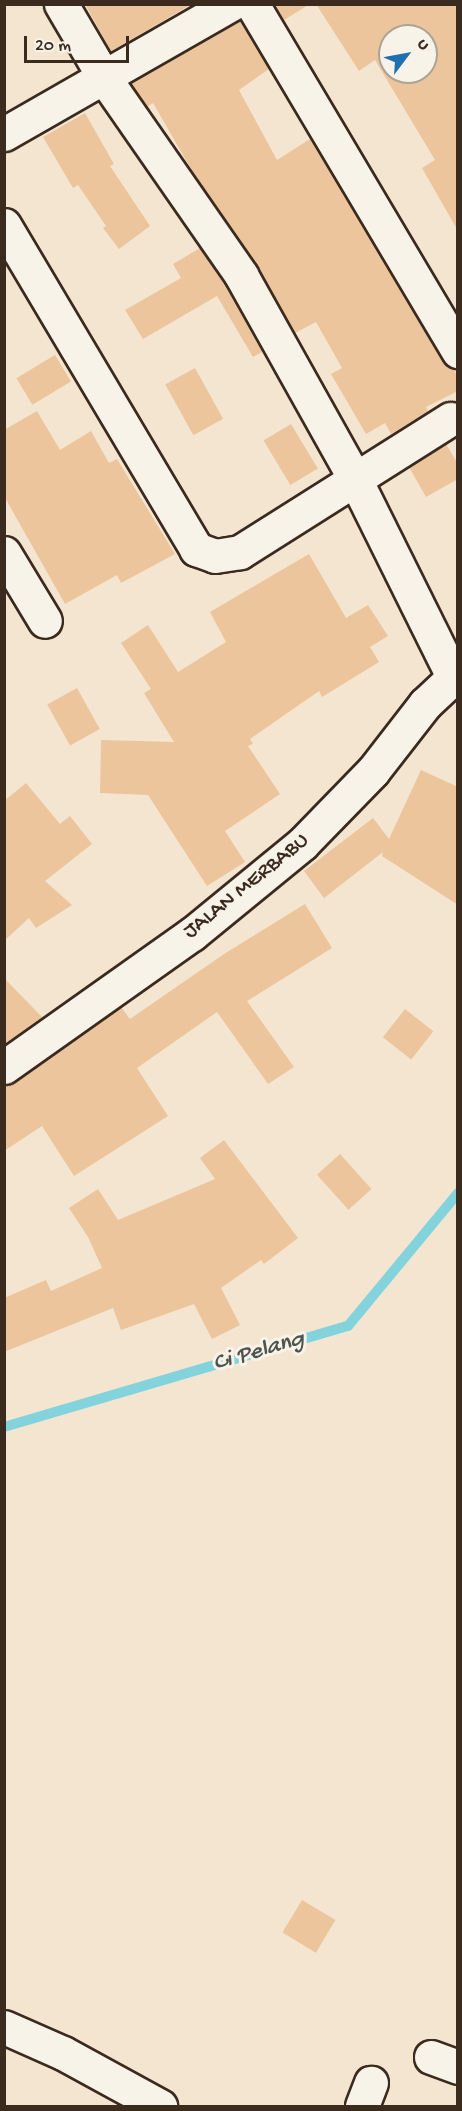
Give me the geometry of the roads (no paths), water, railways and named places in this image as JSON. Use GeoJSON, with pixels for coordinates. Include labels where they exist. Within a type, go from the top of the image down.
{"type":"FeatureCollection","features":[{"type":"Feature","properties":{"kind":"street"},"geometry":{"type":"LineString","coordinates":[[61,4],[105,79],[241,275],[355,479],[455,674]]}},
{"type":"Feature","properties":{"kind":"street"},"geometry":{"type":"LineString","coordinates":[[4,134],[105,79],[231,4]]}},
{"type":"Feature","properties":{"kind":"street"},"geometry":{"type":"LineString","coordinates":[[252,4],[458,351]]}},
{"type":"Feature","properties":{"kind":"street"},"geometry":{"type":"LineString","coordinates":[[4,225],[196,549],[215,556],[240,552],[450,419]]}},
{"type":"Feature","properties":{"kind":"street"},"geometry":{"type":"LineString","coordinates":[[4,553],[45,621]]}},
{"type":"Feature","properties":{"kind":"street","name":"JALAN MERBABU"},"geometry":{"type":"LineString","coordinates":[[4,1067],[192,934],[302,844],[373,771],[425,704],[455,674]]}},
{"type":"Feature","properties":{"kind":"street"},"geometry":{"type":"LineString","coordinates":[[4,2027],[63,2053],[160,2106]]}},
{"type":"Feature","properties":{"kind":"waterway","name":"Ci Pelang"},"geometry":{"type":"LineString","coordinates":[[4,1427],[348,1326],[458,1193]]}}]}
